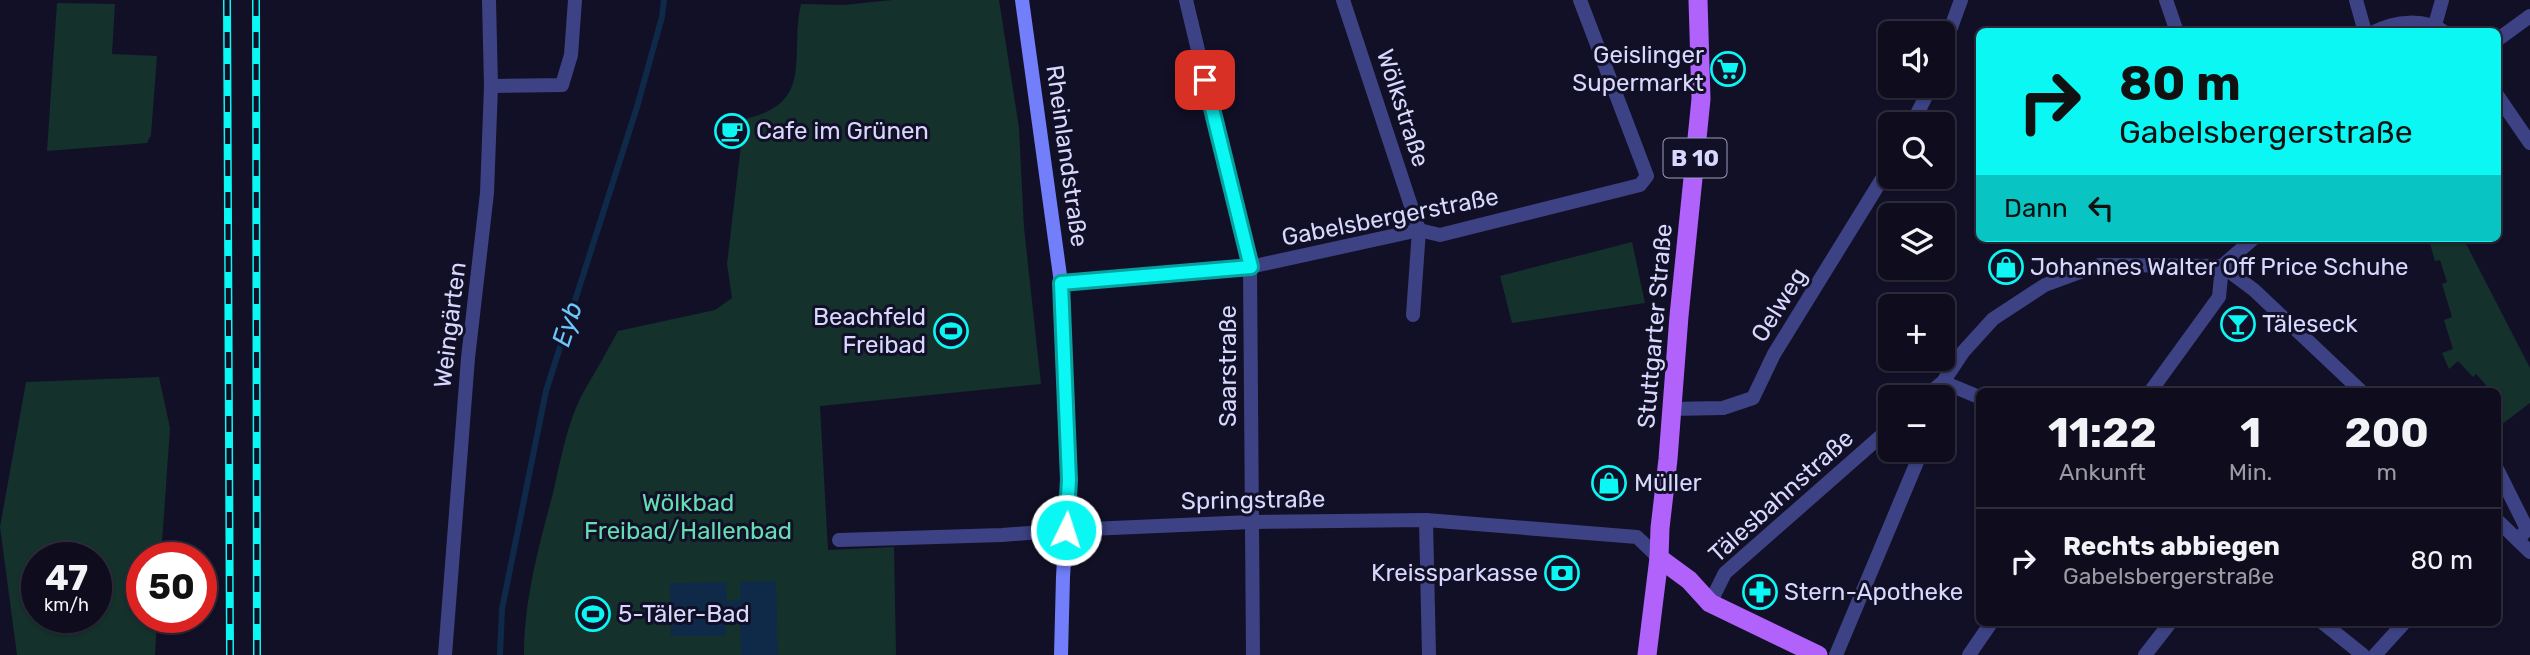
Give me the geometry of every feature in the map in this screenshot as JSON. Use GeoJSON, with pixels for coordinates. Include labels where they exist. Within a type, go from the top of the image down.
{"type":"FeatureCollection","features":[{"type":"Feature","properties":{"kind":"main road","name":"Rheinlandstraße"},"geometry":{"type":"LineString","coordinates":[[1022,0],[1061,283],[1069,480],[1061,655]]}},
{"type":"Feature","properties":{"kind":"main road","name":"Stuttgarter Straße"},"geometry":{"type":"LineString","coordinates":[[1647,655],[1659,558],[1701,99],[1698,0]]}},
{"type":"Feature","properties":{"kind":"main road"},"geometry":{"type":"LineString","coordinates":[[1659,558],[1689,580],[1710,603],[1818,655]]}},
{"type":"Feature","properties":{"kind":"street","name":"Weingärten"},"geometry":{"type":"LineString","coordinates":[[444,655],[468,358],[487,193],[491,86],[489,0]]}},
{"type":"Feature","properties":{"kind":"street"},"geometry":{"type":"LineString","coordinates":[[491,86],[562,85],[571,55],[575,0]]}},
{"type":"Feature","properties":{"kind":"street","name":"Saarstraße"},"geometry":{"type":"LineString","coordinates":[[1186,0],[1251,267],[1253,655]]}},
{"type":"Feature","properties":{"kind":"street","name":"Wölkstraße"},"geometry":{"type":"LineString","coordinates":[[1343,0],[1419,230],[1413,315]]}},
{"type":"Feature","properties":{"kind":"street","name":"Gabelsbergerstraße"},"geometry":{"type":"LineString","coordinates":[[1061,283],[1251,267],[1419,230],[1440,235],[1640,186],[1647,176],[1580,0]]}},
{"type":"Feature","properties":{"kind":"street"},"geometry":{"type":"LineString","coordinates":[[1953,21],[1961,0]]}},
{"type":"Feature","properties":{"kind":"street"},"geometry":{"type":"LineString","coordinates":[[2166,0],[2176,28]]}},
{"type":"Feature","properties":{"kind":"street"},"geometry":{"type":"LineString","coordinates":[[2356,0],[2364,28]]}},
{"type":"Feature","properties":{"kind":"street"},"geometry":{"type":"LineString","coordinates":[[2391,28],[2416,22],[2440,28],[2442,0]]}},
{"type":"Feature","properties":{"kind":"street"},"geometry":{"type":"LineString","coordinates":[[2501,37],[2530,16]]}},
{"type":"Feature","properties":{"kind":"street"},"geometry":{"type":"LineString","coordinates":[[2501,101],[2530,143]]}},
{"type":"Feature","properties":{"kind":"street","name":"Oelweg"},"geometry":{"type":"LineString","coordinates":[[1671,409],[1723,408],[1754,398],[1774,354],[1878,185]]}},
{"type":"Feature","properties":{"kind":"street"},"geometry":{"type":"LineString","coordinates":[[2153,388],[2218,297],[2222,267],[2247,242]]}},
{"type":"Feature","properties":{"kind":"street"},"geometry":{"type":"LineString","coordinates":[[1939,385],[1963,352],[1993,320],[2045,285],[2099,265],[2222,267],[2255,290],[2358,388]]}},
{"type":"Feature","properties":{"kind":"street"},"geometry":{"type":"LineString","coordinates":[[1943,382],[1976,396]]}},
{"type":"Feature","properties":{"kind":"street","name":"Tälesbahnstraße"},"geometry":{"type":"LineString","coordinates":[[1710,603],[1725,573],[1878,439]]}},
{"type":"Feature","properties":{"kind":"street"},"geometry":{"type":"LineString","coordinates":[[1836,655],[1917,462]]}},
{"type":"Feature","properties":{"kind":"street"},"geometry":{"type":"LineString","coordinates":[[2501,477],[2527,529],[2518,540]]}},
{"type":"Feature","properties":{"kind":"street"},"geometry":{"type":"LineString","coordinates":[[1426,520],[1429,655]]}},
{"type":"Feature","properties":{"kind":"street","name":"Springstraße"},"geometry":{"type":"LineString","coordinates":[[839,540],[1002,535],[1251,522],[1426,520],[1637,537],[1659,558]]}},
{"type":"Feature","properties":{"kind":"street"},"geometry":{"type":"LineString","coordinates":[[2501,524],[2530,552]]}},
{"type":"Feature","properties":{"kind":"street"},"geometry":{"type":"LineString","coordinates":[[1969,655],[1989,626]]}},
{"type":"Feature","properties":{"kind":"street"},"geometry":{"type":"LineString","coordinates":[[2145,655],[2168,626]]}},
{"type":"Feature","properties":{"kind":"street"},"geometry":{"type":"LineString","coordinates":[[2327,626],[2363,655]]}},
{"type":"Feature","properties":{"kind":"street"},"geometry":{"type":"LineString","coordinates":[[2375,655],[2401,626]]}},
{"type":"Feature","properties":{"kind":"green space","name":"Wölkbad Freibad/Hallenbad"},"geometry":{"type":"Polygon","coordinates":[[[892,0],[999,0],[1019,128],[1024,228],[1041,384],[820,406],[828,550],[894,547],[896,655],[524,655],[533,573],[569,428],[584,391],[618,331],[715,310],[732,298],[727,264],[744,119],[767,112],[782,102],[791,90],[797,59],[801,4],[844,5],[892,0]]]}},
{"type":"Feature","properties":{"kind":"green space"},"geometry":{"type":"Polygon","coordinates":[[[57,3],[115,4],[112,54],[157,56],[151,135],[147,143],[47,151],[57,3]]]}},
{"type":"Feature","properties":{"kind":"green space"},"geometry":{"type":"Polygon","coordinates":[[[1632,242],[1645,303],[1512,323],[1500,276],[1632,242]]]}},
{"type":"Feature","properties":{"kind":"green space"},"geometry":{"type":"Polygon","coordinates":[[[2430,242],[2465,242],[2530,368],[2530,403],[2501,425],[2501,388],[2484,388],[2486,385],[2476,374],[2473,377],[2458,361],[2449,369],[2442,353],[2453,349],[2444,320],[2452,317],[2442,284],[2447,282],[2440,260],[2435,261],[2430,242]]]}},
{"type":"Feature","properties":{"kind":"green space"},"geometry":{"type":"Polygon","coordinates":[[[159,377],[170,428],[162,542],[126,542],[126,633],[156,633],[155,655],[17,655],[0,527],[26,382],[159,377]]]}},
{"type":"Feature","properties":{"kind":"water"},"geometry":{"type":"Polygon","coordinates":[[[776,581],[778,655],[741,655],[740,614],[726,614],[726,636],[671,636],[670,583],[726,582],[727,601],[740,600],[740,582],[776,581]]]}},
{"type":"Feature","properties":{"kind":"waterway","name":"Eyb"},"geometry":{"type":"LineString","coordinates":[[500,655],[502,609],[546,391],[637,107],[662,17],[664,0]]}},
{"type":"Feature","properties":{"kind":"railway"},"geometry":{"type":"LineString","coordinates":[[227,0],[230,655]]}},
{"type":"Feature","properties":{"kind":"railway"},"geometry":{"type":"LineString","coordinates":[[256,0],[257,655]]}},
{"type":"Feature","properties":{"kind":"place","name":"Geislinger Supermarkt"},"geometry":{"type":"Point","coordinates":[1728,69]}},
{"type":"Feature","properties":{"kind":"place","name":"Cafe im Grünen"},"geometry":{"type":"Point","coordinates":[732,131]}},
{"type":"Feature","properties":{"kind":"place","name":"Johannes Walter Off Price Schuhe"},"geometry":{"type":"Point","coordinates":[2006,267]}},
{"type":"Feature","properties":{"kind":"place","name":"Täleseck"},"geometry":{"type":"Point","coordinates":[2238,324]}},
{"type":"Feature","properties":{"kind":"place","name":"Beachfeld Freibad"},"geometry":{"type":"Point","coordinates":[951,331]}},
{"type":"Feature","properties":{"kind":"place","name":"Müller"},"geometry":{"type":"Point","coordinates":[1609,483]}},
{"type":"Feature","properties":{"kind":"place","name":"Kreissparkasse"},"geometry":{"type":"Point","coordinates":[1562,573]}},
{"type":"Feature","properties":{"kind":"place","name":"Stern-Apotheke"},"geometry":{"type":"Point","coordinates":[1760,592]}},
{"type":"Feature","properties":{"kind":"place","name":"5-Täler-Bad"},"geometry":{"type":"Point","coordinates":[593,614]}},
{"type":"Feature","properties":{"kind":"route"},"geometry":{"type":"LineString","coordinates":[[1066,530],[1069,480],[1061,283],[1251,267],[1205,80]]}}]}
